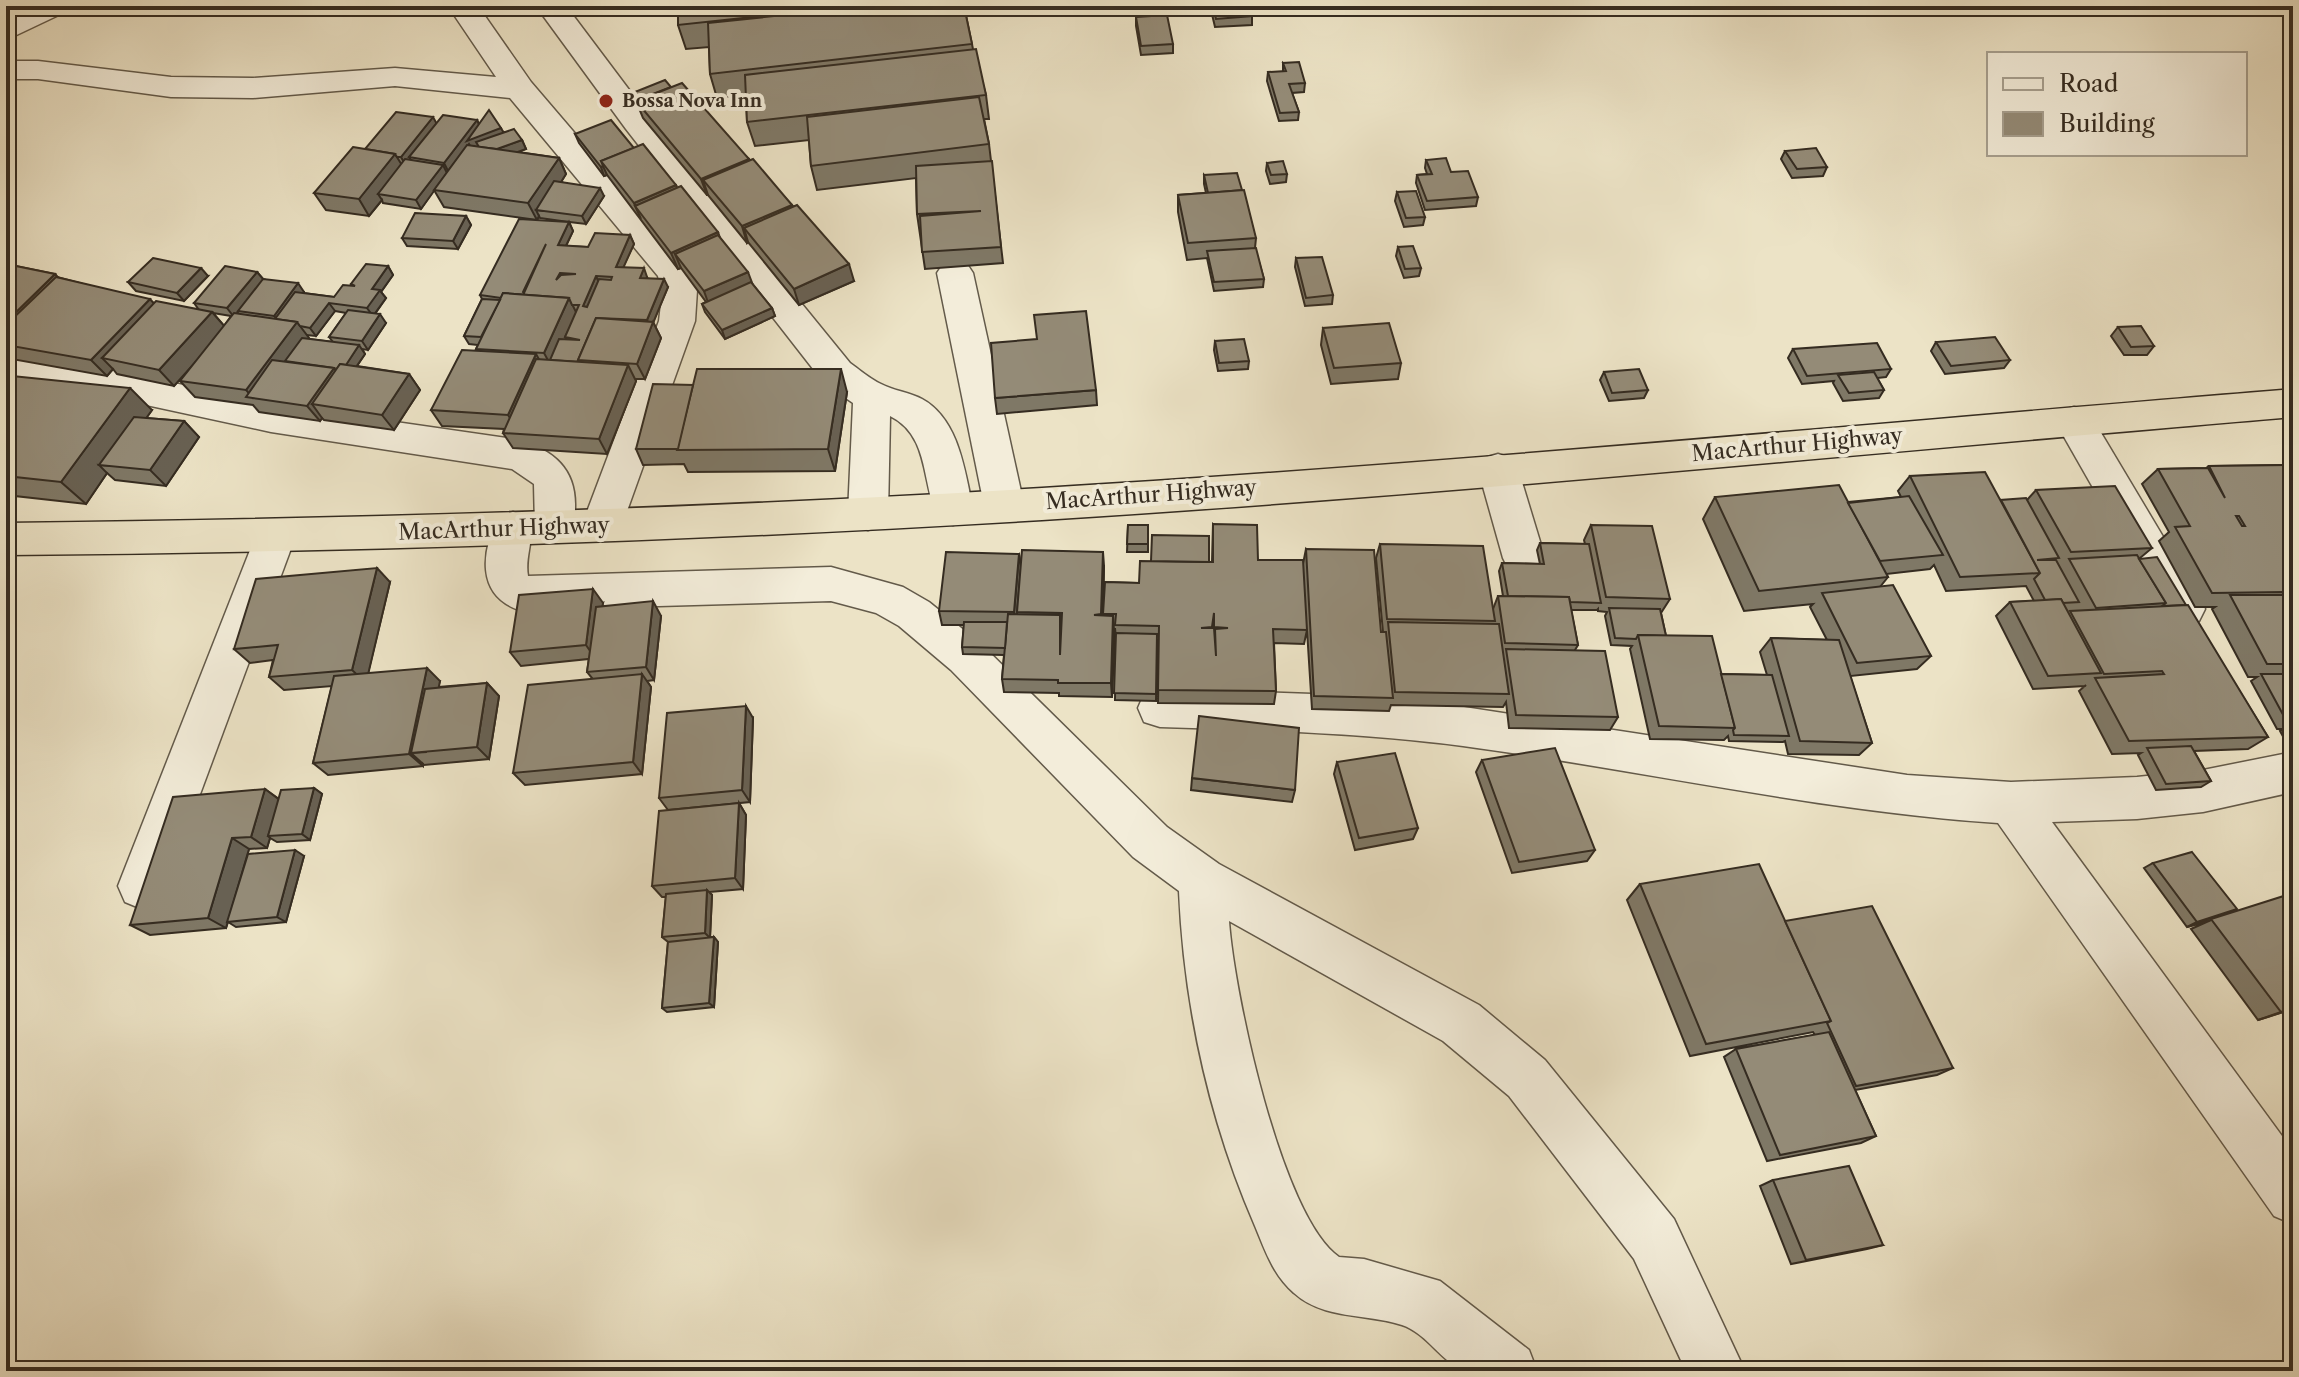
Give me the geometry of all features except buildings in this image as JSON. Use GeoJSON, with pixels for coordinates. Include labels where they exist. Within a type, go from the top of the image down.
{"type":"FeatureCollection","features":[{"type":"Feature","properties":{"kind":"highway","name":"MacArthur Highway"},"geometry":{"type":"LineString","coordinates":[[6,539],[602,525],[953,509],[1498,469],[2293,403]]}},
{"type":"Feature","properties":{"kind":"street"},"geometry":{"type":"LineString","coordinates":[[6,31],[55,6]]}},
{"type":"Feature","properties":{"kind":"street"},"geometry":{"type":"LineString","coordinates":[[463,6],[520,89],[673,271],[681,292],[677,321],[602,525]]}},
{"type":"Feature","properties":{"kind":"street"},"geometry":{"type":"LineString","coordinates":[[551,6],[637,122],[837,373],[872,397],[889,399],[921,416],[934,432],[953,509]]}},
{"type":"Feature","properties":{"kind":"street"},"geometry":{"type":"LineString","coordinates":[[6,70],[38,70],[171,87],[219,89],[395,77],[470,96],[520,89]]}},
{"type":"Feature","properties":{"kind":"street"},"geometry":{"type":"LineString","coordinates":[[955,273],[1004,505]]}},
{"type":"Feature","properties":{"kind":"street"},"geometry":{"type":"LineString","coordinates":[[6,364],[184,385],[271,418],[520,455],[544,466],[555,486],[504,578],[519,593],[831,584],[888,599],[914,614],[966,657],[1150,842],[1202,880],[1461,1023],[1527,1078],[1654,1239],[1716,1371]]}},
{"type":"Feature","properties":{"kind":"street"},"geometry":{"type":"LineString","coordinates":[[868,514],[872,397]]}},
{"type":"Feature","properties":{"kind":"street"},"geometry":{"type":"LineString","coordinates":[[2074,421],[2201,637]]}},
{"type":"Feature","properties":{"kind":"street"},"geometry":{"type":"LineString","coordinates":[[1498,469],[1524,558]]}},
{"type":"Feature","properties":{"kind":"street"},"geometry":{"type":"LineString","coordinates":[[142,886],[276,535]]}},
{"type":"Feature","properties":{"kind":"street"},"geometry":{"type":"LineString","coordinates":[[1160,708],[1289,710],[1411,721],[1907,796],[2011,803],[2137,798],[2203,791],[2283,770]]}},
{"type":"Feature","properties":{"kind":"street"},"geometry":{"type":"LineString","coordinates":[[2011,803],[2293,1197]]}},
{"type":"Feature","properties":{"kind":"street"},"geometry":{"type":"LineString","coordinates":[[1202,880],[1206,945],[1229,1072],[1267,1190],[1294,1251],[1313,1273],[1330,1285],[1364,1287],[1420,1301],[1508,1371]]}},
{"type":"Feature","properties":{"kind":"place","name":"Bossa Nova Inn"},"geometry":{"type":"Point","coordinates":[606,101]}}]}
